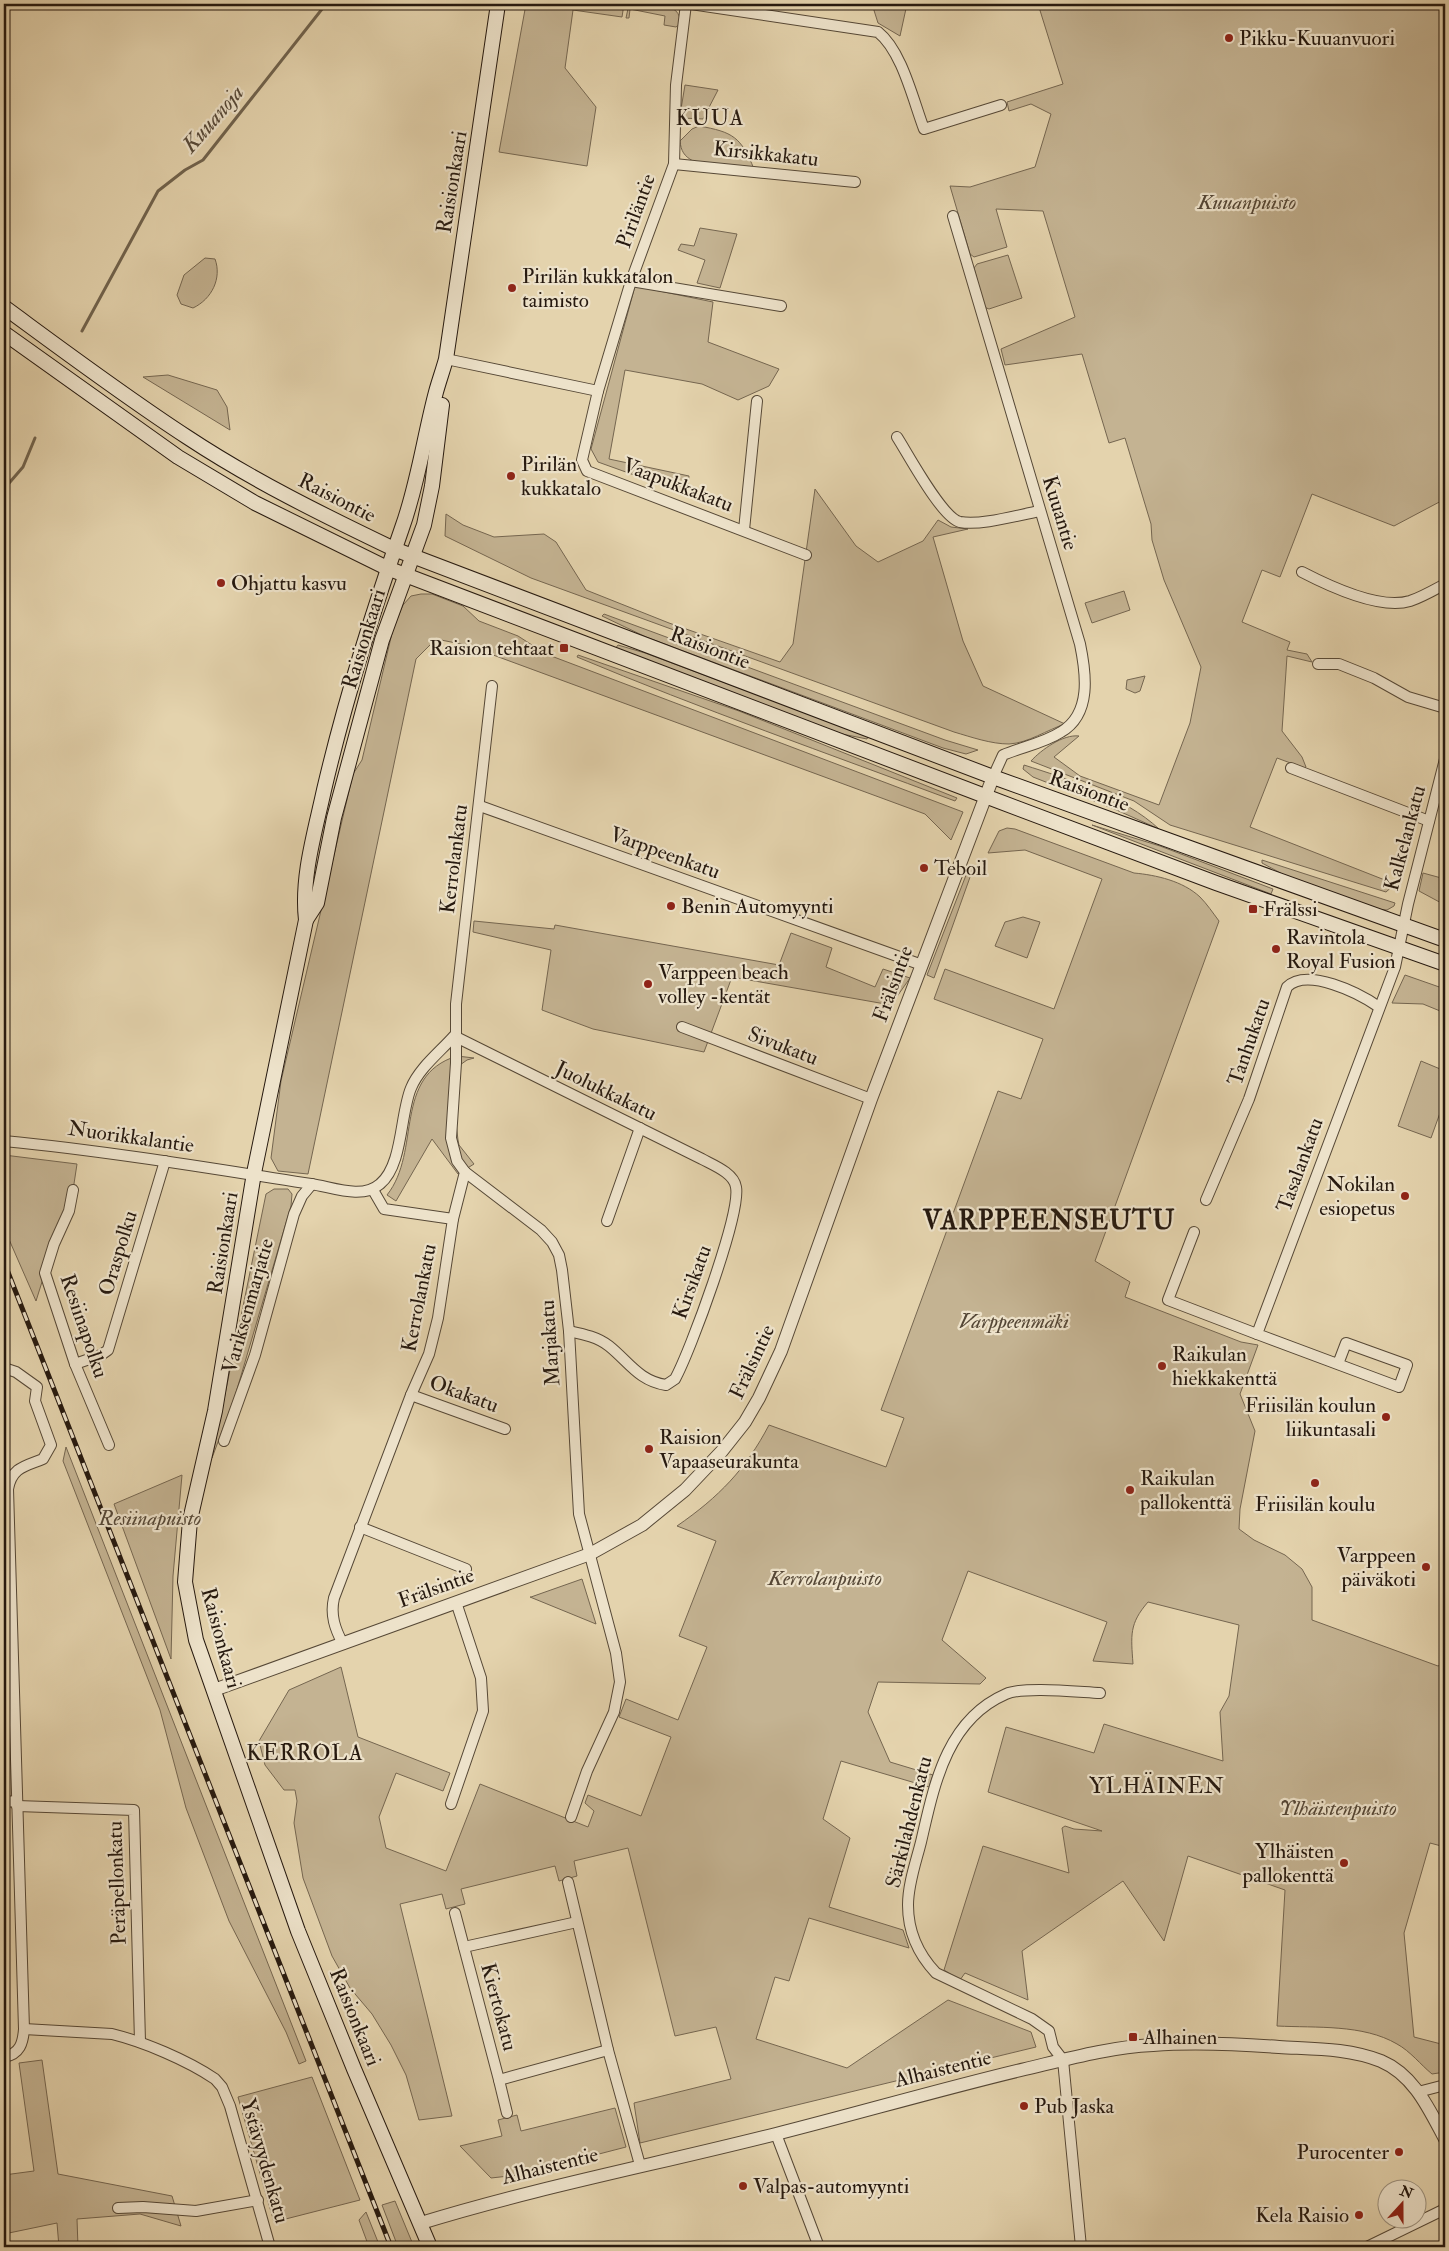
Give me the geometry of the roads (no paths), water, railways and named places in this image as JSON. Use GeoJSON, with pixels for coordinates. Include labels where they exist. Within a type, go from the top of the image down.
{"type":"FeatureCollection","features":[{"type":"Feature","properties":{"kind":"main road","name":"Raisionkaari"},"geometry":{"type":"LineString","coordinates":[[306,920],[317,903],[334,818],[382,640],[424,525],[432,486],[444,395],[445,363],[498,4]]}},
{"type":"Feature","properties":{"kind":"main road","name":"Raisiontie"},"geometry":{"type":"LineString","coordinates":[[4,307],[188,438],[335,521],[394,548],[993,777],[1445,940]]}},
{"type":"Feature","properties":{"kind":"main road","name":"Raisiontie"},"geometry":{"type":"LineString","coordinates":[[4,332],[178,457],[255,503],[387,568],[985,796],[1398,949],[1445,964]]}},
{"type":"Feature","properties":{"kind":"main road","name":"Raisionkaari"},"geometry":{"type":"LineString","coordinates":[[430,2247],[354,2070],[298,1931],[196,1640],[189,1610],[186,1582],[188,1539],[215,1411],[254,1173],[306,920],[304,898],[318,814],[357,661],[420,467],[436,392],[445,363]]}},
{"type":"Feature","properties":{"kind":"street","name":"Piriläntie"},"geometry":{"type":"LineString","coordinates":[[598,391],[631,281],[674,164],[676,86],[686,4]]}},
{"type":"Feature","properties":{"kind":"street"},"geometry":{"type":"LineString","coordinates":[[691,4],[878,32],[888,39],[895,52],[924,129],[1001,105]]}},
{"type":"Feature","properties":{"kind":"street","name":"Kirsikkakatu"},"geometry":{"type":"LineString","coordinates":[[674,164],[855,182]]}},
{"type":"Feature","properties":{"kind":"street","name":"Kuuantie"},"geometry":{"type":"LineString","coordinates":[[953,216],[1084,661],[1084,696],[1080,710],[1072,724],[1060,733],[1003,755],[993,777]]}},
{"type":"Feature","properties":{"kind":"street"},"geometry":{"type":"LineString","coordinates":[[631,281],[781,306]]}},
{"type":"Feature","properties":{"kind":"street"},"geometry":{"type":"LineString","coordinates":[[445,363],[598,391]]}},
{"type":"Feature","properties":{"kind":"street","name":"Vaapukkakatu"},"geometry":{"type":"LineString","coordinates":[[598,391],[582,460],[586,471],[806,555]]}},
{"type":"Feature","properties":{"kind":"street"},"geometry":{"type":"LineString","coordinates":[[744,530],[757,401]]}},
{"type":"Feature","properties":{"kind":"street"},"geometry":{"type":"LineString","coordinates":[[897,436],[944,512],[957,522],[969,523],[1040,511]]}},
{"type":"Feature","properties":{"kind":"street"},"geometry":{"type":"LineString","coordinates":[[1302,572],[1368,599],[1388,603],[1409,602],[1445,584]]}},
{"type":"Feature","properties":{"kind":"street"},"geometry":{"type":"LineString","coordinates":[[1318,664],[1338,664],[1374,678],[1408,696],[1445,708]]}},
{"type":"Feature","properties":{"kind":"street","name":"Kerrolankatu"},"geometry":{"type":"LineString","coordinates":[[343,1644],[337,1632],[332,1608],[338,1586],[360,1527],[410,1395],[422,1372],[434,1336],[453,1219],[465,1172],[457,1161],[451,1138],[456,1063],[454,1036],[462,945],[480,806],[492,686]]}},
{"type":"Feature","properties":{"kind":"street","name":"Kalkelankatu"},"geometry":{"type":"LineString","coordinates":[[1403,926],[1445,759]]}},
{"type":"Feature","properties":{"kind":"street"},"geometry":{"type":"LineString","coordinates":[[1291,768],[1429,821]]}},
{"type":"Feature","properties":{"kind":"street","name":"Frälsintie"},"geometry":{"type":"LineString","coordinates":[[214,1690],[590,1554],[642,1525],[703,1473],[745,1422],[759,1398],[781,1351],[871,1099],[993,777]]}},
{"type":"Feature","properties":{"kind":"street","name":"Varppeenkatu"},"geometry":{"type":"LineString","coordinates":[[480,806],[922,965]]}},
{"type":"Feature","properties":{"kind":"street","name":"Tasalankatu"},"geometry":{"type":"LineString","coordinates":[[1257,1334],[1378,1007],[1395,967],[1403,926]]}},
{"type":"Feature","properties":{"kind":"street","name":"Tanhukatu"},"geometry":{"type":"LineString","coordinates":[[1206,1200],[1249,1099],[1287,987],[1293,981],[1300,979],[1318,980],[1370,1001],[1378,1007]]}},
{"type":"Feature","properties":{"kind":"street","name":"Sivukatu"},"geometry":{"type":"LineString","coordinates":[[682,1027],[871,1099]]}},
{"type":"Feature","properties":{"kind":"street"},"geometry":{"type":"LineString","coordinates":[[254,1173],[351,1191],[373,1190],[382,1183],[392,1166],[408,1097],[414,1081],[454,1036]]}},
{"type":"Feature","properties":{"kind":"street","name":"Juolukkakatu"},"geometry":{"type":"LineString","coordinates":[[454,1036],[716,1167],[728,1175],[736,1186]]}},
{"type":"Feature","properties":{"kind":"street"},"geometry":{"type":"LineString","coordinates":[[607,1221],[640,1128]]}},
{"type":"Feature","properties":{"kind":"street","name":"Nuorikkalantie"},"geometry":{"type":"LineString","coordinates":[[4,1141],[95,1150],[254,1173]]}},
{"type":"Feature","properties":{"kind":"street","name":"Oraspolku"},"geometry":{"type":"LineString","coordinates":[[75,1364],[101,1355],[108,1350],[165,1161]]}},
{"type":"Feature","properties":{"kind":"street","name":"Marjakatu"},"geometry":{"type":"LineString","coordinates":[[465,1172],[527,1219],[552,1242],[559,1255],[562,1270],[569,1331],[579,1514],[616,1653],[620,1682],[614,1712],[590,1764],[571,1817]]}},
{"type":"Feature","properties":{"kind":"street","name":"Variksenmarjatie"},"geometry":{"type":"LineString","coordinates":[[224,1441],[255,1355],[294,1214],[302,1196],[312,1184]]}},
{"type":"Feature","properties":{"kind":"street","name":"Kirsikatu"},"geometry":{"type":"LineString","coordinates":[[569,1331],[597,1338],[609,1346],[630,1368],[642,1377],[666,1385],[675,1379],[680,1370],[730,1231],[737,1198],[736,1186]]}},
{"type":"Feature","properties":{"kind":"street","name":"Resiinapolku"},"geometry":{"type":"LineString","coordinates":[[74,1190],[69,1210],[54,1244],[45,1273],[75,1364],[109,1445]]}},
{"type":"Feature","properties":{"kind":"street"},"geometry":{"type":"LineString","coordinates":[[373,1190],[384,1209],[453,1219]]}},
{"type":"Feature","properties":{"kind":"street"},"geometry":{"type":"LineString","coordinates":[[1194,1232],[1168,1300],[1257,1334],[1400,1387],[1407,1365],[1346,1343],[1338,1364]]}},
{"type":"Feature","properties":{"kind":"street"},"geometry":{"type":"LineString","coordinates":[[4,1368],[16,1372],[37,1387],[36,1401],[51,1445],[43,1459],[23,1466],[16,1471],[10,1479],[8,1489],[24,2029],[22,2046],[16,2052],[4,2057]]}},
{"type":"Feature","properties":{"kind":"street","name":"Okakatu"},"geometry":{"type":"LineString","coordinates":[[410,1395],[504,1429]]}},
{"type":"Feature","properties":{"kind":"street"},"geometry":{"type":"LineString","coordinates":[[360,1527],[466,1569]]}},
{"type":"Feature","properties":{"kind":"street"},"geometry":{"type":"LineString","coordinates":[[451,1804],[483,1711],[481,1678],[456,1602]]}},
{"type":"Feature","properties":{"kind":"street","name":"Särkilahdenkatu"},"geometry":{"type":"LineString","coordinates":[[1063,2060],[1053,2046],[1049,2032],[1032,2019],[936,1973],[925,1961],[915,1945],[908,1905],[911,1881],[935,1782],[944,1756],[963,1728],[987,1706],[1007,1694],[1034,1691],[1100,1692]]}},
{"type":"Feature","properties":{"kind":"street"},"geometry":{"type":"LineString","coordinates":[[4,1802],[17,1803]]}},
{"type":"Feature","properties":{"kind":"street","name":"Peräpellonkatu"},"geometry":{"type":"LineString","coordinates":[[17,1803],[134,1810],[140,2042]]}},
{"type":"Feature","properties":{"kind":"street"},"geometry":{"type":"LineString","coordinates":[[568,1882],[608,2050],[640,2165]]}},
{"type":"Feature","properties":{"kind":"street"},"geometry":{"type":"LineString","coordinates":[[455,1914],[464,1946]]}},
{"type":"Feature","properties":{"kind":"street","name":"Kiertokatu"},"geometry":{"type":"LineString","coordinates":[[577,1922],[464,1946],[498,2080],[608,2050]]}},
{"type":"Feature","properties":{"kind":"street","name":"Ystävyydenkatu"},"geometry":{"type":"LineString","coordinates":[[24,2029],[112,2034],[140,2042],[206,2073],[222,2087],[230,2106],[270,2247]]}},
{"type":"Feature","properties":{"kind":"street","name":"Alhaistentie"},"geometry":{"type":"LineString","coordinates":[[420,2220],[640,2165],[776,2134],[1063,2060],[1109,2050],[1153,2044],[1264,2046],[1347,2051],[1364,2055],[1396,2069],[1418,2092],[1445,2139]]}},
{"type":"Feature","properties":{"kind":"street"},"geometry":{"type":"LineString","coordinates":[[1063,2060],[1081,2247]]}},
{"type":"Feature","properties":{"kind":"street"},"geometry":{"type":"LineString","coordinates":[[498,2080],[507,2113]]}},
{"type":"Feature","properties":{"kind":"street"},"geometry":{"type":"LineString","coordinates":[[1418,2092],[1445,2085]]}},
{"type":"Feature","properties":{"kind":"street"},"geometry":{"type":"LineString","coordinates":[[776,2134],[818,2247]]}},
{"type":"Feature","properties":{"kind":"street"},"geometry":{"type":"LineString","coordinates":[[118,2208],[144,2207],[196,2211],[258,2200]]}},
{"type":"Feature","properties":{"kind":"street"},"geometry":{"type":"LineString","coordinates":[[1367,2247],[1445,2209]]}},
{"type":"Feature","properties":{"kind":"waterway","name":"Kuuanoja"},"geometry":{"type":"LineString","coordinates":[[82,331],[158,191],[185,170],[203,160],[326,4]]}},
{"type":"Feature","properties":{"kind":"waterway"},"geometry":{"type":"LineString","coordinates":[[4,489],[23,467],[35,438]]}},
{"type":"Feature","properties":{"kind":"railway"},"geometry":{"type":"LineString","coordinates":[[4,1262],[391,2247]]}},
{"type":"Feature","properties":{"kind":"place","name":"Pikku-Kuuanvuori"},"geometry":{"type":"Point","coordinates":[1229,38]}},
{"type":"Feature","properties":{"kind":"place","name":"Pirilän kukkatalon taimisto"},"geometry":{"type":"Point","coordinates":[512,288]}},
{"type":"Feature","properties":{"kind":"place","name":"Pirilän kukkatalo"},"geometry":{"type":"Point","coordinates":[511,476]}},
{"type":"Feature","properties":{"kind":"place","name":"Ohjattu kasvu"},"geometry":{"type":"Point","coordinates":[221,583]}},
{"type":"Feature","properties":{"kind":"place","name":"Raision tehtaat"},"geometry":{"type":"Point","coordinates":[564,648]}},
{"type":"Feature","properties":{"kind":"place","name":"Teboil"},"geometry":{"type":"Point","coordinates":[924,868]}},
{"type":"Feature","properties":{"kind":"place","name":"Benin Automyynti"},"geometry":{"type":"Point","coordinates":[671,906]}},
{"type":"Feature","properties":{"kind":"place","name":"Frälssi"},"geometry":{"type":"Point","coordinates":[1253,909]}},
{"type":"Feature","properties":{"kind":"place","name":"Ravintola Royal Fusion"},"geometry":{"type":"Point","coordinates":[1276,949]}},
{"type":"Feature","properties":{"kind":"place","name":"Varppeen beach volley -kentät"},"geometry":{"type":"Point","coordinates":[648,984]}},
{"type":"Feature","properties":{"kind":"place","name":"Nokilan esiopetus"},"geometry":{"type":"Point","coordinates":[1405,1196]}},
{"type":"Feature","properties":{"kind":"place","name":"Raikulan hiekkakenttä"},"geometry":{"type":"Point","coordinates":[1162,1366]}},
{"type":"Feature","properties":{"kind":"place","name":"Friisilän koulun liikuntasali"},"geometry":{"type":"Point","coordinates":[1386,1417]}},
{"type":"Feature","properties":{"kind":"place","name":"Raision Vapaaseurakunta"},"geometry":{"type":"Point","coordinates":[649,1449]}},
{"type":"Feature","properties":{"kind":"place","name":"Friisilän koulu"},"geometry":{"type":"Point","coordinates":[1315,1483]}},
{"type":"Feature","properties":{"kind":"place","name":"Raikulan pallokenttä"},"geometry":{"type":"Point","coordinates":[1130,1490]}},
{"type":"Feature","properties":{"kind":"place","name":"Varppeen päiväkoti"},"geometry":{"type":"Point","coordinates":[1426,1567]}},
{"type":"Feature","properties":{"kind":"place","name":"Ylhäisten pallokenttä"},"geometry":{"type":"Point","coordinates":[1344,1863]}},
{"type":"Feature","properties":{"kind":"place","name":"Alhainen"},"geometry":{"type":"Point","coordinates":[1133,2037]}},
{"type":"Feature","properties":{"kind":"place","name":"Pub Jaska"},"geometry":{"type":"Point","coordinates":[1024,2106]}},
{"type":"Feature","properties":{"kind":"place","name":"Purocenter"},"geometry":{"type":"Point","coordinates":[1399,2152]}},
{"type":"Feature","properties":{"kind":"place","name":"Valpas-automyynti"},"geometry":{"type":"Point","coordinates":[743,2186]}},
{"type":"Feature","properties":{"kind":"place","name":"Kela Raisio"},"geometry":{"type":"Point","coordinates":[1359,2215]}},
{"type":"Feature","properties":{"kind":"district","name":"KUUA"},"geometry":{"type":"Point","coordinates":[710,118]}},
{"type":"Feature","properties":{"kind":"district","name":"VARPPEENSEUTU"},"geometry":{"type":"Point","coordinates":[1049,1221]}},
{"type":"Feature","properties":{"kind":"district","name":"KERROLA"},"geometry":{"type":"Point","coordinates":[305,1753]}},
{"type":"Feature","properties":{"kind":"district","name":"YLHÄINEN"},"geometry":{"type":"Point","coordinates":[1157,1786]}},
{"type":"Feature","properties":{"kind":"park label","name":"Kuuanpuisto"},"geometry":{"type":"Point","coordinates":[1247,202]}},
{"type":"Feature","properties":{"kind":"park label","name":"Varppeenmäki"},"geometry":{"type":"Point","coordinates":[1014,1321]}},
{"type":"Feature","properties":{"kind":"park label","name":"Resiinapuisto"},"geometry":{"type":"Point","coordinates":[150,1518]}},
{"type":"Feature","properties":{"kind":"park label","name":"Kerrolanpuisto"},"geometry":{"type":"Point","coordinates":[825,1578]}},
{"type":"Feature","properties":{"kind":"park label","name":"Ylhäistenpuisto"},"geometry":{"type":"Point","coordinates":[1338,1808]}}]}
